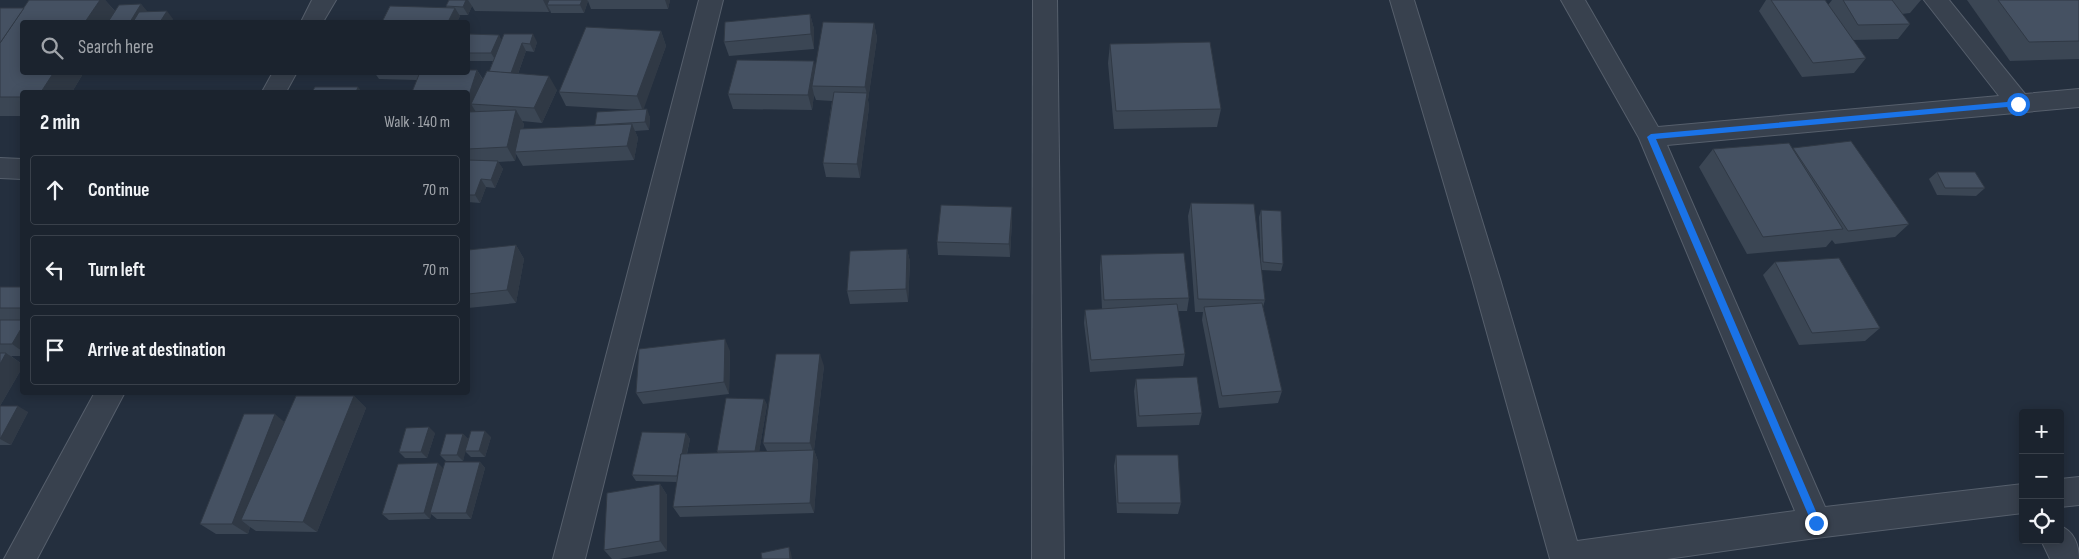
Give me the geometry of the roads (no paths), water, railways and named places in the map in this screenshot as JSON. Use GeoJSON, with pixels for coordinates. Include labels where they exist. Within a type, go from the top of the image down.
{"type":"FeatureCollection","features":[{"type":"Feature","properties":{"kind":"street"},"geometry":{"type":"LineString","coordinates":[[313,20],[324,0]]}},
{"type":"Feature","properties":{"kind":"street"},"geometry":{"type":"LineString","coordinates":[[569,559],[711,0]]}},
{"type":"Feature","properties":{"kind":"street"},"geometry":{"type":"LineString","coordinates":[[1046,0],[1048,559]]}},
{"type":"Feature","properties":{"kind":"street"},"geometry":{"type":"LineString","coordinates":[[1402,0],[1486,280],[1566,559],[1816,523],[2019,498]]}},
{"type":"Feature","properties":{"kind":"street"},"geometry":{"type":"LineString","coordinates":[[1573,0],[1651,137],[1816,523]]}},
{"type":"Feature","properties":{"kind":"street"},"geometry":{"type":"LineString","coordinates":[[1936,0],[2018,104]]}},
{"type":"Feature","properties":{"kind":"street"},"geometry":{"type":"LineString","coordinates":[[275,90],[283,75]]}},
{"type":"Feature","properties":{"kind":"street"},"geometry":{"type":"LineString","coordinates":[[1651,137],[2079,98]]}},
{"type":"Feature","properties":{"kind":"street"},"geometry":{"type":"LineString","coordinates":[[0,168],[20,169]]}},
{"type":"Feature","properties":{"kind":"street"},"geometry":{"type":"LineString","coordinates":[[20,559],[109,395]]}},
{"type":"Feature","properties":{"kind":"street"},"geometry":{"type":"LineString","coordinates":[[2064,493],[2079,491]]}},
{"type":"Feature","properties":{"kind":"street"},"geometry":{"type":"LineString","coordinates":[[2059,544],[2068,559]]}}]}
